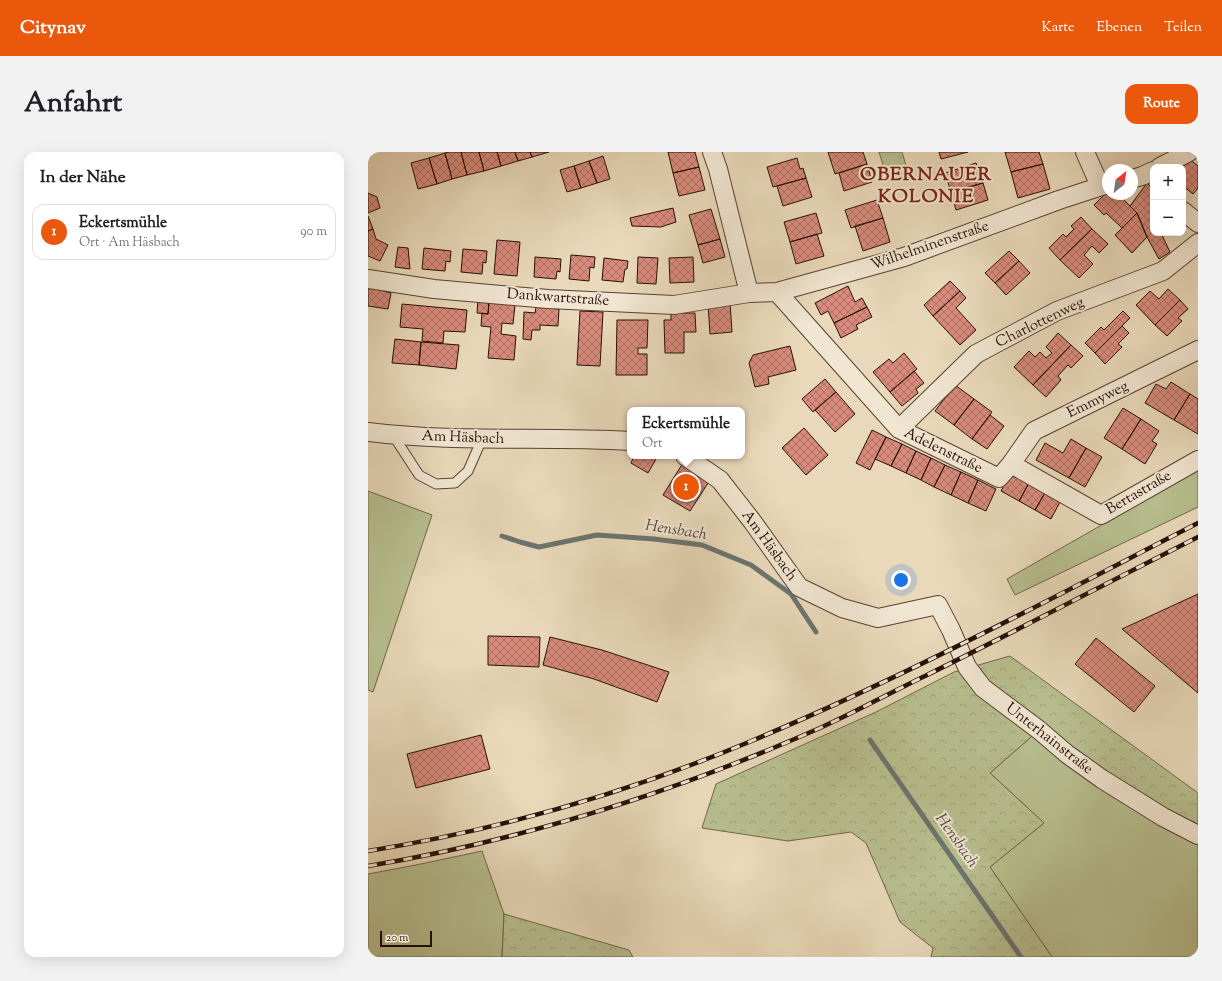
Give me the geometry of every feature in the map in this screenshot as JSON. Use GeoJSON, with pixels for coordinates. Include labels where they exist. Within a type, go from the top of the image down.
{"type":"FeatureCollection","features":[{"type":"Feature","properties":{"kind":"street"},"geometry":{"type":"LineString","coordinates":[[712,152],[718,169],[749,293]]}},
{"type":"Feature","properties":{"kind":"street"},"geometry":{"type":"LineString","coordinates":[[1085,152],[1102,182]]}},
{"type":"Feature","properties":{"kind":"street"},"geometry":{"type":"LineString","coordinates":[[1166,164],[1189,152]]}},
{"type":"Feature","properties":{"kind":"street","name":"Wilhelminenstraße"},"geometry":{"type":"LineString","coordinates":[[749,293],[777,292],[904,257],[1102,186]]}},
{"type":"Feature","properties":{"kind":"street"},"geometry":{"type":"LineString","coordinates":[[1186,213],[1198,223]]}},
{"type":"Feature","properties":{"kind":"street","name":"Charlottenweg"},"geometry":{"type":"LineString","coordinates":[[899,430],[976,354],[1057,311],[1163,271],[1198,243]]}},
{"type":"Feature","properties":{"kind":"street","name":"Dankwartstraße"},"geometry":{"type":"LineString","coordinates":[[368,279],[434,289],[548,299],[674,305],[749,293]]}},
{"type":"Feature","properties":{"kind":"street","name":"Adelenstraße"},"geometry":{"type":"LineString","coordinates":[[777,292],[899,430],[999,478],[1011,464]]}},
{"type":"Feature","properties":{"kind":"street","name":"Emmyweg"},"geometry":{"type":"LineString","coordinates":[[1011,464],[1034,431],[1198,350]]}},
{"type":"Feature","properties":{"kind":"street","name":"Am Häsbach"},"geometry":{"type":"LineString","coordinates":[[368,432],[393,435],[482,439],[627,440]]}},
{"type":"Feature","properties":{"kind":"street","name":"Am Häsbach"},"geometry":{"type":"LineString","coordinates":[[689,459],[720,480],[752,521],[799,587],[842,608],[878,618],[938,606]]}},
{"type":"Feature","properties":{"kind":"street","name":"Bertastraße"},"geometry":{"type":"LineString","coordinates":[[1011,464],[1101,515],[1198,460]]}},
{"type":"Feature","properties":{"kind":"street","name":"Unterhainstraße"},"geometry":{"type":"LineString","coordinates":[[938,606],[951,630],[967,668],[983,688],[1039,730],[1067,754],[1102,779],[1163,817],[1198,835]]}},
{"type":"Feature","properties":{"kind":"lane"},"geometry":{"type":"LineString","coordinates":[[393,435],[419,475],[436,484],[455,483],[468,471],[482,439]]}},
{"type":"Feature","properties":{"kind":"green space"},"geometry":{"type":"Polygon","coordinates":[[[879,152],[902,152],[909,175],[888,181],[879,152]]]}},
{"type":"Feature","properties":{"kind":"green space"},"geometry":{"type":"Polygon","coordinates":[[[1198,470],[1198,507],[1015,595],[1007,579],[1198,470]]]}},
{"type":"Feature","properties":{"kind":"green space"},"geometry":{"type":"Polygon","coordinates":[[[368,491],[432,515],[373,692],[368,690],[368,491]]]}},
{"type":"Feature","properties":{"kind":"green space"},"geometry":{"type":"Polygon","coordinates":[[[1010,656],[1198,793],[1198,835],[1039,730],[990,773],[1044,823],[990,867],[1052,957],[931,957],[933,948],[900,922],[866,843],[851,832],[788,841],[702,828],[716,784],[876,712],[954,672],[1010,656]]]}},
{"type":"Feature","properties":{"kind":"green space"},"geometry":{"type":"Polygon","coordinates":[[[1039,730],[1198,835],[1198,957],[1052,957],[990,867],[1044,823],[990,773],[1039,730]]]}},
{"type":"Feature","properties":{"kind":"green space"},"geometry":{"type":"Polygon","coordinates":[[[482,851],[504,914],[502,957],[368,957],[368,874],[482,851]]]}},
{"type":"Feature","properties":{"kind":"green space"},"geometry":{"type":"Polygon","coordinates":[[[504,914],[629,950],[633,957],[502,957],[504,914]]]}},
{"type":"Feature","properties":{"kind":"building"},"geometry":{"type":"Polygon","coordinates":[[[461,152],[467,175],[452,179],[445,153],[461,152]]]}},
{"type":"Feature","properties":{"kind":"building"},"geometry":{"type":"Polygon","coordinates":[[[461,152],[479,152],[484,171],[467,175],[461,152]]]}},
{"type":"Feature","properties":{"kind":"building"},"geometry":{"type":"Polygon","coordinates":[[[479,152],[497,152],[501,166],[484,171],[479,152]]]}},
{"type":"Feature","properties":{"kind":"building"},"geometry":{"type":"Polygon","coordinates":[[[497,152],[515,152],[518,161],[501,166],[497,152]]]}},
{"type":"Feature","properties":{"kind":"building"},"geometry":{"type":"Polygon","coordinates":[[[515,152],[530,152],[532,157],[518,161],[515,152]]]}},
{"type":"Feature","properties":{"kind":"building"},"geometry":{"type":"Polygon","coordinates":[[[530,152],[549,152],[532,157],[530,152]]]}},
{"type":"Feature","properties":{"kind":"building"},"geometry":{"type":"Polygon","coordinates":[[[668,152],[695,152],[699,167],[673,173],[668,152]]]}},
{"type":"Feature","properties":{"kind":"building"},"geometry":{"type":"Polygon","coordinates":[[[828,152],[863,152],[867,164],[835,174],[828,152]]]}},
{"type":"Feature","properties":{"kind":"building"},"geometry":{"type":"Polygon","coordinates":[[[939,152],[968,152],[941,159],[939,152]]]}},
{"type":"Feature","properties":{"kind":"building"},"geometry":{"type":"Polygon","coordinates":[[[1005,152],[1039,152],[1043,164],[1011,172],[1005,152]]]}},
{"type":"Feature","properties":{"kind":"building"},"geometry":{"type":"Polygon","coordinates":[[[445,153],[452,179],[437,184],[429,158],[445,153]]]}},
{"type":"Feature","properties":{"kind":"building"},"geometry":{"type":"Polygon","coordinates":[[[603,156],[610,179],[597,183],[589,161],[603,156]]]}},
{"type":"Feature","properties":{"kind":"building"},"geometry":{"type":"Polygon","coordinates":[[[429,158],[437,184],[418,189],[411,163],[429,158]]]}},
{"type":"Feature","properties":{"kind":"building"},"geometry":{"type":"Polygon","coordinates":[[[797,158],[800,169],[803,168],[806,178],[773,187],[767,167],[797,158]]]}},
{"type":"Feature","properties":{"kind":"building"},"geometry":{"type":"Polygon","coordinates":[[[1189,159],[1198,166],[1198,188],[1193,194],[1186,188],[1185,164],[1189,159]]]}},
{"type":"Feature","properties":{"kind":"building"},"geometry":{"type":"Polygon","coordinates":[[[589,161],[597,183],[581,188],[574,166],[589,161]]]}},
{"type":"Feature","properties":{"kind":"building"},"geometry":{"type":"Polygon","coordinates":[[[976,163],[983,183],[951,192],[945,173],[976,163]]]}},
{"type":"Feature","properties":{"kind":"building"},"geometry":{"type":"Polygon","coordinates":[[[867,164],[872,182],[844,191],[839,173],[867,164]]]}},
{"type":"Feature","properties":{"kind":"building"},"geometry":{"type":"Polygon","coordinates":[[[1043,164],[1050,189],[1018,198],[1011,172],[1043,164]]]}},
{"type":"Feature","properties":{"kind":"building"},"geometry":{"type":"Polygon","coordinates":[[[574,166],[581,188],[567,192],[560,170],[574,166]]]}},
{"type":"Feature","properties":{"kind":"building"},"geometry":{"type":"Polygon","coordinates":[[[699,167],[705,190],[679,196],[673,173],[699,167]]]}},
{"type":"Feature","properties":{"kind":"building"},"geometry":{"type":"Polygon","coordinates":[[[806,178],[812,197],[783,206],[777,186],[806,178]]]}},
{"type":"Feature","properties":{"kind":"building"},"geometry":{"type":"Polygon","coordinates":[[[983,183],[988,200],[956,210],[951,192],[983,183]]]}},
{"type":"Feature","properties":{"kind":"building"},"geometry":{"type":"Polygon","coordinates":[[[1147,183],[1150,186],[1150,236],[1162,236],[1170,252],[1159,259],[1147,237],[1137,213],[1130,206],[1134,200],[1138,200],[1138,195],[1147,183]]]}},
{"type":"Feature","properties":{"kind":"building"},"geometry":{"type":"Polygon","coordinates":[[[368,193],[377,197],[380,208],[368,213],[368,193]]]}},
{"type":"Feature","properties":{"kind":"building"},"geometry":{"type":"Polygon","coordinates":[[[1102,197],[1102,200],[1124,200],[1137,213],[1122,228],[1106,213],[1104,215],[1094,205],[1102,197]]]}},
{"type":"Feature","properties":{"kind":"building"},"geometry":{"type":"Polygon","coordinates":[[[877,200],[883,218],[851,228],[845,210],[877,200]]]}},
{"type":"Feature","properties":{"kind":"building"},"geometry":{"type":"Polygon","coordinates":[[[673,208],[676,222],[661,227],[632,226],[630,218],[673,208]]]}},
{"type":"Feature","properties":{"kind":"building"},"geometry":{"type":"Polygon","coordinates":[[[711,209],[720,239],[698,245],[689,215],[711,209]]]}},
{"type":"Feature","properties":{"kind":"building"},"geometry":{"type":"Polygon","coordinates":[[[816,213],[822,233],[790,242],[784,222],[816,213]]]}},
{"type":"Feature","properties":{"kind":"building"},"geometry":{"type":"Polygon","coordinates":[[[1137,213],[1147,237],[1132,253],[1115,235],[1137,213]]]}},
{"type":"Feature","properties":{"kind":"building"},"geometry":{"type":"Polygon","coordinates":[[[368,216],[373,229],[368,231],[368,216]]]}},
{"type":"Feature","properties":{"kind":"building"},"geometry":{"type":"Polygon","coordinates":[[[1081,217],[1092,229],[1060,260],[1049,248],[1063,234],[1066,237],[1074,229],[1071,226],[1081,217]]]}},
{"type":"Feature","properties":{"kind":"building"},"geometry":{"type":"Polygon","coordinates":[[[883,218],[890,242],[863,251],[855,226],[883,218]]]}},
{"type":"Feature","properties":{"kind":"building"},"geometry":{"type":"Polygon","coordinates":[[[373,229],[376,239],[388,245],[380,261],[368,256],[368,231],[373,229]]]}},
{"type":"Feature","properties":{"kind":"building"},"geometry":{"type":"Polygon","coordinates":[[[1092,229],[1108,244],[1099,253],[1092,246],[1084,255],[1093,264],[1079,278],[1060,260],[1092,229]]]}},
{"type":"Feature","properties":{"kind":"building"},"geometry":{"type":"Polygon","coordinates":[[[817,234],[824,256],[796,264],[790,242],[817,234]]]}},
{"type":"Feature","properties":{"kind":"building"},"geometry":{"type":"Polygon","coordinates":[[[720,239],[725,257],[703,263],[698,245],[720,239]]]}},
{"type":"Feature","properties":{"kind":"building"},"geometry":{"type":"Polygon","coordinates":[[[497,240],[520,242],[517,276],[494,274],[497,240]]]}},
{"type":"Feature","properties":{"kind":"building"},"geometry":{"type":"Polygon","coordinates":[[[398,247],[408,248],[410,269],[395,267],[398,247]]]}},
{"type":"Feature","properties":{"kind":"building"},"geometry":{"type":"Polygon","coordinates":[[[424,248],[451,251],[450,262],[446,261],[445,271],[422,269],[424,248]]]}},
{"type":"Feature","properties":{"kind":"building"},"geometry":{"type":"Polygon","coordinates":[[[463,249],[487,251],[486,263],[483,262],[482,274],[461,272],[463,249]]]}},
{"type":"Feature","properties":{"kind":"building"},"geometry":{"type":"Polygon","coordinates":[[[1009,251],[1019,261],[995,283],[985,273],[1009,251]]]}},
{"type":"Feature","properties":{"kind":"building"},"geometry":{"type":"Polygon","coordinates":[[[571,255],[595,257],[594,268],[590,267],[589,281],[569,279],[571,255]]]}},
{"type":"Feature","properties":{"kind":"building"},"geometry":{"type":"Polygon","coordinates":[[[535,257],[561,259],[560,272],[557,271],[556,279],[534,277],[535,257]]]}},
{"type":"Feature","properties":{"kind":"building"},"geometry":{"type":"Polygon","coordinates":[[[638,257],[658,258],[656,284],[637,283],[638,257]]]}},
{"type":"Feature","properties":{"kind":"building"},"geometry":{"type":"Polygon","coordinates":[[[693,257],[694,282],[670,283],[669,258],[693,257]]]}},
{"type":"Feature","properties":{"kind":"building"},"geometry":{"type":"Polygon","coordinates":[[[604,258],[628,261],[623,282],[602,280],[604,258]]]}},
{"type":"Feature","properties":{"kind":"building"},"geometry":{"type":"Polygon","coordinates":[[[1019,261],[1030,273],[1006,295],[995,283],[1019,261]]]}},
{"type":"Feature","properties":{"kind":"building"},"geometry":{"type":"Polygon","coordinates":[[[950,281],[960,291],[933,316],[924,305],[950,281]]]}},
{"type":"Feature","properties":{"kind":"building"},"geometry":{"type":"Polygon","coordinates":[[[369,282],[384,284],[383,291],[391,293],[388,309],[368,306],[369,282]]]}},
{"type":"Feature","properties":{"kind":"building"},"geometry":{"type":"Polygon","coordinates":[[[848,286],[855,302],[862,298],[867,307],[834,323],[828,311],[821,315],[815,303],[848,286]]]}},
{"type":"Feature","properties":{"kind":"building"},"geometry":{"type":"Polygon","coordinates":[[[1168,289],[1180,300],[1155,325],[1136,305],[1150,291],[1159,299],[1168,289]]]}},
{"type":"Feature","properties":{"kind":"building"},"geometry":{"type":"Polygon","coordinates":[[[960,291],[966,298],[956,308],[976,330],[960,345],[933,316],[960,291]]]}},
{"type":"Feature","properties":{"kind":"building"},"geometry":{"type":"Polygon","coordinates":[[[478,300],[489,301],[488,314],[477,313],[478,300]]]}},
{"type":"Feature","properties":{"kind":"building"},"geometry":{"type":"Polygon","coordinates":[[[1180,300],[1188,309],[1178,318],[1182,321],[1167,336],[1155,325],[1180,300]]]}},
{"type":"Feature","properties":{"kind":"building"},"geometry":{"type":"Polygon","coordinates":[[[489,302],[515,305],[513,324],[502,323],[501,334],[516,336],[514,360],[488,358],[491,327],[481,326],[482,313],[488,314],[489,302]]]}},
{"type":"Feature","properties":{"kind":"building"},"geometry":{"type":"Polygon","coordinates":[[[730,302],[732,332],[710,334],[708,304],[730,302]]]}},
{"type":"Feature","properties":{"kind":"building"},"geometry":{"type":"Polygon","coordinates":[[[402,304],[467,310],[465,332],[444,331],[443,343],[422,341],[423,329],[400,327],[402,304]]]}},
{"type":"Feature","properties":{"kind":"building"},"geometry":{"type":"Polygon","coordinates":[[[536,307],[559,309],[558,326],[540,325],[540,330],[532,330],[531,340],[523,339],[524,312],[535,313],[536,307]]]}},
{"type":"Feature","properties":{"kind":"building"},"geometry":{"type":"Polygon","coordinates":[[[867,307],[872,317],[856,325],[858,329],[841,338],[834,323],[867,307]]]}},
{"type":"Feature","properties":{"kind":"building"},"geometry":{"type":"Polygon","coordinates":[[[580,311],[603,312],[600,366],[577,365],[580,311]]]}},
{"type":"Feature","properties":{"kind":"building"},"geometry":{"type":"Polygon","coordinates":[[[1123,311],[1130,318],[1095,353],[1085,343],[1101,327],[1104,330],[1123,311]]]}},
{"type":"Feature","properties":{"kind":"building"},"geometry":{"type":"Polygon","coordinates":[[[671,313],[695,313],[696,332],[684,332],[684,353],[665,353],[664,320],[671,320],[671,313]]]}},
{"type":"Feature","properties":{"kind":"building"},"geometry":{"type":"Polygon","coordinates":[[[617,320],[648,320],[647,348],[638,348],[638,354],[647,354],[647,375],[616,375],[617,320]]]}},
{"type":"Feature","properties":{"kind":"building"},"geometry":{"type":"Polygon","coordinates":[[[1122,326],[1129,333],[1118,344],[1122,347],[1105,364],[1095,353],[1122,326]]]}},
{"type":"Feature","properties":{"kind":"building"},"geometry":{"type":"Polygon","coordinates":[[[1058,333],[1071,345],[1033,385],[1014,367],[1029,351],[1035,357],[1040,352],[1046,358],[1052,353],[1046,347],[1058,333]]]}},
{"type":"Feature","properties":{"kind":"building"},"geometry":{"type":"Polygon","coordinates":[[[395,339],[421,342],[419,365],[392,363],[395,339]]]}},
{"type":"Feature","properties":{"kind":"building"},"geometry":{"type":"Polygon","coordinates":[[[421,342],[459,345],[456,369],[419,365],[421,342]]]}},
{"type":"Feature","properties":{"kind":"building"},"geometry":{"type":"Polygon","coordinates":[[[1071,345],[1083,356],[1071,368],[1068,365],[1058,376],[1061,380],[1046,397],[1033,385],[1071,345]]]}},
{"type":"Feature","properties":{"kind":"building"},"geometry":{"type":"Polygon","coordinates":[[[790,346],[796,370],[768,377],[769,384],[755,387],[749,363],[753,355],[790,346]]]}},
{"type":"Feature","properties":{"kind":"building"},"geometry":{"type":"Polygon","coordinates":[[[904,353],[917,369],[890,392],[873,372],[889,359],[893,363],[904,353]]]}},
{"type":"Feature","properties":{"kind":"building"},"geometry":{"type":"Polygon","coordinates":[[[914,371],[924,383],[916,389],[918,393],[902,406],[890,392],[914,371]]]}},
{"type":"Feature","properties":{"kind":"building"},"geometry":{"type":"Polygon","coordinates":[[[825,379],[836,392],[813,412],[802,399],[825,379]]]}},
{"type":"Feature","properties":{"kind":"building"},"geometry":{"type":"Polygon","coordinates":[[[1171,382],[1190,394],[1174,420],[1145,403],[1156,384],[1166,389],[1171,382]]]}},
{"type":"Feature","properties":{"kind":"building"},"geometry":{"type":"Polygon","coordinates":[[[955,385],[974,399],[954,425],[935,411],[955,385]]]}},
{"type":"Feature","properties":{"kind":"building"},"geometry":{"type":"Polygon","coordinates":[[[836,392],[855,414],[835,432],[815,410],[836,392]]]}},
{"type":"Feature","properties":{"kind":"building"},"geometry":{"type":"Polygon","coordinates":[[[1190,394],[1198,399],[1198,434],[1174,420],[1190,394]]]}},
{"type":"Feature","properties":{"kind":"building"},"geometry":{"type":"Polygon","coordinates":[[[974,399],[992,412],[972,439],[954,425],[974,399]]]}},
{"type":"Feature","properties":{"kind":"building"},"geometry":{"type":"Polygon","coordinates":[[[1123,408],[1141,419],[1122,449],[1104,438],[1123,408]]]}},
{"type":"Feature","properties":{"kind":"building"},"geometry":{"type":"Polygon","coordinates":[[[990,415],[1004,426],[987,449],[972,439],[990,415]]]}},
{"type":"Feature","properties":{"kind":"building"},"geometry":{"type":"Polygon","coordinates":[[[1141,419],[1159,431],[1152,441],[1157,444],[1145,464],[1122,449],[1141,419]]]}},
{"type":"Feature","properties":{"kind":"building"},"geometry":{"type":"Polygon","coordinates":[[[804,428],[828,455],[806,475],[782,448],[804,428]]]}},
{"type":"Feature","properties":{"kind":"building"},"geometry":{"type":"Polygon","coordinates":[[[872,430],[886,437],[870,470],[856,463],[872,430]]]}},
{"type":"Feature","properties":{"kind":"building"},"geometry":{"type":"Polygon","coordinates":[[[886,437],[902,444],[891,466],[875,459],[886,437]]]}},
{"type":"Feature","properties":{"kind":"building"},"geometry":{"type":"Polygon","coordinates":[[[1071,439],[1086,448],[1069,478],[1036,460],[1045,443],[1063,453],[1071,439]]]}},
{"type":"Feature","properties":{"kind":"building"},"geometry":{"type":"Polygon","coordinates":[[[902,444],[916,451],[906,473],[891,466],[902,444]]]}},
{"type":"Feature","properties":{"kind":"building"},"geometry":{"type":"Polygon","coordinates":[[[1086,448],[1102,457],[1085,487],[1069,478],[1086,448]]]}},
{"type":"Feature","properties":{"kind":"building"},"geometry":{"type":"Polygon","coordinates":[[[916,451],[931,458],[921,480],[906,473],[916,451]]]}},
{"type":"Feature","properties":{"kind":"building"},"geometry":{"type":"Polygon","coordinates":[[[931,458],[945,465],[934,487],[921,480],[931,458]]]}},
{"type":"Feature","properties":{"kind":"building"},"geometry":{"type":"Polygon","coordinates":[[[633,459],[656,459],[648,473],[631,463],[633,459]]]}},
{"type":"Feature","properties":{"kind":"building"},"geometry":{"type":"Polygon","coordinates":[[[683,463],[710,480],[690,511],[663,495],[683,463]]]}},
{"type":"Feature","properties":{"kind":"building"},"geometry":{"type":"Polygon","coordinates":[[[945,465],[961,472],[951,495],[934,487],[945,465]]]}},
{"type":"Feature","properties":{"kind":"building"},"geometry":{"type":"Polygon","coordinates":[[[961,472],[978,480],[968,503],[951,495],[961,472]]]}},
{"type":"Feature","properties":{"kind":"building"},"geometry":{"type":"Polygon","coordinates":[[[1011,473],[1029,483],[1019,501],[1001,491],[1011,473]]]}},
{"type":"Feature","properties":{"kind":"building"},"geometry":{"type":"Polygon","coordinates":[[[978,480],[996,489],[986,511],[968,503],[978,480]]]}},
{"type":"Feature","properties":{"kind":"building"},"geometry":{"type":"Polygon","coordinates":[[[1029,483],[1046,491],[1035,510],[1019,501],[1029,483]]]}},
{"type":"Feature","properties":{"kind":"building"},"geometry":{"type":"Polygon","coordinates":[[[1046,491],[1061,500],[1051,519],[1035,510],[1046,491]]]}},
{"type":"Feature","properties":{"kind":"building"},"geometry":{"type":"Polygon","coordinates":[[[1198,594],[1198,693],[1122,629],[1198,594]]]}},
{"type":"Feature","properties":{"kind":"building"},"geometry":{"type":"Polygon","coordinates":[[[488,636],[540,637],[539,667],[488,665],[488,636]]]}},
{"type":"Feature","properties":{"kind":"building"},"geometry":{"type":"Polygon","coordinates":[[[550,637],[602,650],[669,672],[657,702],[594,679],[543,665],[550,637]]]}},
{"type":"Feature","properties":{"kind":"building"},"geometry":{"type":"Polygon","coordinates":[[[1096,638],[1155,686],[1134,712],[1075,664],[1096,638]]]}},
{"type":"Feature","properties":{"kind":"building"},"geometry":{"type":"Polygon","coordinates":[[[481,735],[490,769],[416,788],[407,754],[481,735]]]}},
{"type":"Feature","properties":{"kind":"waterway","name":"Hensbach"},"geometry":{"type":"LineString","coordinates":[[502,536],[539,547],[597,535],[654,539],[702,545],[751,565],[791,594],[816,632]]}},
{"type":"Feature","properties":{"kind":"waterway","name":"Hensbach"},"geometry":{"type":"LineString","coordinates":[[870,740],[1021,957]]}},
{"type":"Feature","properties":{"kind":"railway"},"geometry":{"type":"LineString","coordinates":[[368,851],[465,832],[562,808],[656,778],[749,742],[920,665],[1198,523]]}},
{"type":"Feature","properties":{"kind":"railway"},"geometry":{"type":"LineString","coordinates":[[368,866],[426,855],[541,828],[654,793],[710,773],[846,716],[1198,537]]}},
{"type":"Feature","properties":{"kind":"place","name":"Eckertsmühle"},"geometry":{"type":"Point","coordinates":[686,487]}},
{"type":"Feature","properties":{"kind":"district","name":"OBERNAUER KOLONIE"},"geometry":{"type":"Point","coordinates":[926,186]}}]}
